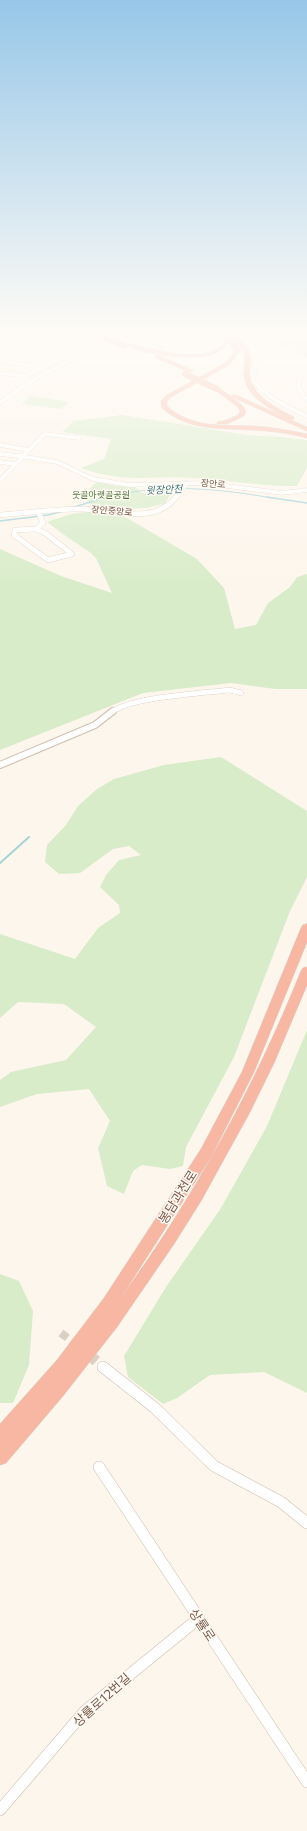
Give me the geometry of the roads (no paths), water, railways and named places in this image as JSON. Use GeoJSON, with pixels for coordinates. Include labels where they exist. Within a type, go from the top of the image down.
{"type":"FeatureCollection","features":[{"type":"Feature","properties":{"kind":"highway"},"geometry":{"type":"LineString","coordinates":[[182,418],[202,424],[271,430],[307,436]]}},
{"type":"Feature","properties":{"kind":"highway"},"geometry":{"type":"LineString","coordinates":[[188,418],[203,423],[225,423],[235,418]]}},
{"type":"Feature","properties":{"kind":"highway"},"geometry":{"type":"LineString","coordinates":[[285,418],[307,429]]}},
{"type":"Feature","properties":{"kind":"highway"},"geometry":{"type":"LineString","coordinates":[[293,418],[307,425]]}},
{"type":"Feature","properties":{"kind":"highway","name":"봉담과천로"},"geometry":{"type":"LineString","coordinates":[[0,1436],[62,1365],[109,1303],[206,1154],[248,1072],[283,991],[307,928]]}},
{"type":"Feature","properties":{"kind":"highway","name":"봉담과천로"},"geometry":{"type":"LineString","coordinates":[[0,1457],[55,1394],[112,1322],[151,1267],[213,1168],[261,1076],[295,1003],[307,971]]}},
{"type":"Feature","properties":{"kind":"street"},"geometry":{"type":"LineString","coordinates":[[1,477],[45,434],[79,438]]}},
{"type":"Feature","properties":{"kind":"street"},"geometry":{"type":"LineString","coordinates":[[0,446],[29,450]]}},
{"type":"Feature","properties":{"kind":"street","name":"장안로"},"geometry":{"type":"LineString","coordinates":[[0,454],[57,462],[104,482],[142,485],[224,485],[282,493],[307,490]]}},
{"type":"Feature","properties":{"kind":"street"},"geometry":{"type":"LineString","coordinates":[[0,462],[15,464]]}},
{"type":"Feature","properties":{"kind":"street","name":"장안중앙로"},"geometry":{"type":"LineString","coordinates":[[40,515],[60,510],[81,509],[128,514],[151,512],[170,505],[186,485]]}},
{"type":"Feature","properties":{"kind":"street"},"geometry":{"type":"LineString","coordinates":[[0,514],[40,515],[43,523],[36,529],[15,530],[14,535],[48,560],[72,554],[45,533],[36,529]]}},
{"type":"Feature","properties":{"kind":"street"},"geometry":{"type":"LineString","coordinates":[[0,765],[95,725],[118,707],[134,702],[230,690],[241,693]]}},
{"type":"Feature","properties":{"kind":"street"},"geometry":{"type":"LineString","coordinates":[[103,1367],[155,1408],[214,1466],[281,1502],[307,1523]]}},
{"type":"Feature","properties":{"kind":"street","name":"상률로"},"geometry":{"type":"LineString","coordinates":[[99,1467],[307,1782]]}},
{"type":"Feature","properties":{"kind":"street","name":"상률로12번길"},"geometry":{"type":"LineString","coordinates":[[0,1810],[85,1711],[198,1619]]}},
{"type":"Feature","properties":{"kind":"waterway","name":"윗장안천"},"geometry":{"type":"LineString","coordinates":[[106,497],[145,490],[188,489],[230,492],[272,498]]}},
{"type":"Feature","properties":{"kind":"waterway","name":"윗장안천"},"geometry":{"type":"LineString","coordinates":[[74,507],[106,497]]}},
{"type":"Feature","properties":{"kind":"waterway","name":"윗장안천"},"geometry":{"type":"LineString","coordinates":[[267,497],[307,503]]}},
{"type":"Feature","properties":{"kind":"waterway","name":"윗장안천"},"geometry":{"type":"LineString","coordinates":[[0,521],[48,515],[64,511]]}},
{"type":"Feature","properties":{"kind":"waterway"},"geometry":{"type":"LineString","coordinates":[[0,863],[29,837]]}},
{"type":"Feature","properties":{"kind":"tunnel"},"geometry":{"type":"LineString","coordinates":[[61,1333],[78,1346]]}},
{"type":"Feature","properties":{"kind":"tunnel"},"geometry":{"type":"LineString","coordinates":[[88,1354],[103,1367]]}},
{"type":"Feature","properties":{"kind":"park label","name":"웃골아랫골공원"},"geometry":{"type":"Point","coordinates":[101,495]}}]}
